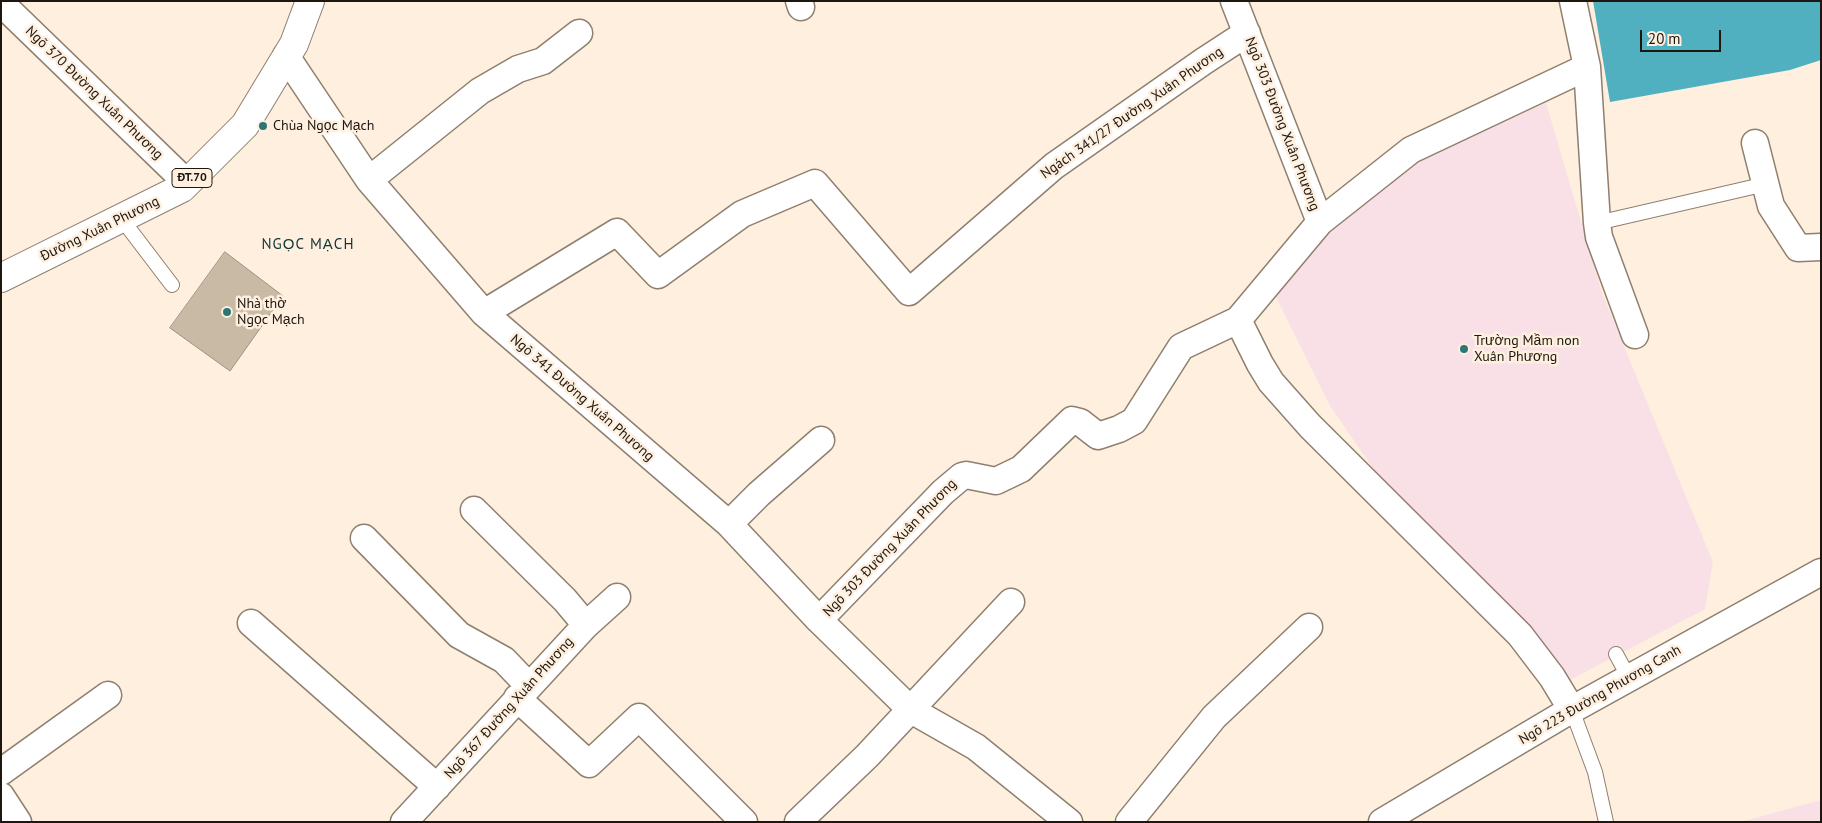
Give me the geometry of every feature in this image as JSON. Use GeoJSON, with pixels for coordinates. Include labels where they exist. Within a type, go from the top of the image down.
{"type":"FeatureCollection","features":[{"type":"Feature","properties":{"kind":"main road","name":"Đường Xuân Phương"},"geometry":{"type":"LineString","coordinates":[[1,278],[182,188],[245,126],[294,44],[310,1]]}},
{"type":"Feature","properties":{"kind":"street","name":"Ngõ 303 Đường Xuân Phương"},"geometry":{"type":"LineString","coordinates":[[819,620],[958,478],[966,475],[996,481],[1014,474],[1072,420],[1080,422],[1098,436],[1132,423],[1181,347],[1238,320],[1320,222],[1234,1]]}},
{"type":"Feature","properties":{"kind":"street"},"geometry":{"type":"LineString","coordinates":[[1572,1],[1587,67],[1596,223],[1599,237],[1635,335]]}},
{"type":"Feature","properties":{"kind":"street","name":"Ngõ 370 Đường Xuân Phương"},"geometry":{"type":"LineString","coordinates":[[1,3],[187,183]]}},
{"type":"Feature","properties":{"kind":"street"},"geometry":{"type":"LineString","coordinates":[[369,180],[480,91],[518,69],[543,61],[579,33]]}},
{"type":"Feature","properties":{"kind":"street","name":"Ngách 341/27 Đường Xuân Phương"},"geometry":{"type":"LineString","coordinates":[[484,313],[617,232],[658,274],[742,214],[814,183],[909,292],[1054,166],[1247,33]]}},
{"type":"Feature","properties":{"kind":"street","name":"Ngõ 341 Đường Xuân Phương"},"geometry":{"type":"LineString","coordinates":[[286,56],[369,180],[484,313],[729,524],[819,620],[911,710],[976,747],[1069,822]]}},
{"type":"Feature","properties":{"kind":"street"},"geometry":{"type":"LineString","coordinates":[[1320,222],[1411,150],[1587,67]]}},
{"type":"Feature","properties":{"kind":"street"},"geometry":{"type":"LineString","coordinates":[[1755,143],[1771,206],[1798,248],[1821,247]]}},
{"type":"Feature","properties":{"kind":"street"},"geometry":{"type":"LineString","coordinates":[[1238,320],[1260,364],[1282,396],[1520,634],[1552,677],[1572,710]]}},
{"type":"Feature","properties":{"kind":"street"},"geometry":{"type":"LineString","coordinates":[[729,524],[759,494],[821,440]]}},
{"type":"Feature","properties":{"kind":"street"},"geometry":{"type":"LineString","coordinates":[[474,510],[565,600],[586,625]]}},
{"type":"Feature","properties":{"kind":"street"},"geometry":{"type":"LineString","coordinates":[[364,538],[460,636],[504,660],[523,692],[589,764],[639,717],[744,822]]}},
{"type":"Feature","properties":{"kind":"street","name":"Ngõ 223 Đường Phương Canh"},"geometry":{"type":"LineString","coordinates":[[1382,822],[1572,710],[1821,572]]}},
{"type":"Feature","properties":{"kind":"street","name":"Ngõ 367 Đường Xuân Phương"},"geometry":{"type":"LineString","coordinates":[[419,817],[437,787],[586,625],[617,597]]}},
{"type":"Feature","properties":{"kind":"street"},"geometry":{"type":"LineString","coordinates":[[798,822],[867,756],[1011,602]]}},
{"type":"Feature","properties":{"kind":"street"},"geometry":{"type":"LineString","coordinates":[[251,623],[437,787]]}},
{"type":"Feature","properties":{"kind":"street"},"geometry":{"type":"LineString","coordinates":[[1129,822],[1214,717],[1309,628]]}},
{"type":"Feature","properties":{"kind":"street"},"geometry":{"type":"LineString","coordinates":[[1,772],[108,695]]}},
{"type":"Feature","properties":{"kind":"street"},"geometry":{"type":"LineString","coordinates":[[1,796],[18,822]]}},
{"type":"Feature","properties":{"kind":"lane"},"geometry":{"type":"LineString","coordinates":[[1596,223],[1766,184]]}},
{"type":"Feature","properties":{"kind":"lane"},"geometry":{"type":"LineString","coordinates":[[122,218],[172,285]]}},
{"type":"Feature","properties":{"kind":"lane"},"geometry":{"type":"LineString","coordinates":[[1616,654],[1629,678]]}},
{"type":"Feature","properties":{"kind":"lane"},"geometry":{"type":"LineString","coordinates":[[1572,710],[1595,772],[1606,822]]}},
{"type":"Feature","properties":{"kind":"shaded area","name":"Trường Mầm non Xuân Phương"},"geometry":{"type":"Polygon","coordinates":[[[1546,103],[1602,293],[1713,562],[1705,609],[1570,680],[1393,497],[1330,406],[1273,291],[1326,230],[1413,164],[1546,103]]]}},
{"type":"Feature","properties":{"kind":"shaded area"},"geometry":{"type":"Polygon","coordinates":[[[1821,800],[1821,822],[1740,822],[1821,800]]]}},
{"type":"Feature","properties":{"kind":"water"},"geometry":{"type":"Polygon","coordinates":[[[1593,1],[1821,1],[1821,60],[1790,70],[1610,102],[1593,1]]]}},
{"type":"Feature","properties":{"kind":"building","name":"Nhà thờ Ngọc Mạch"},"geometry":{"type":"Polygon","coordinates":[[[225,252],[283,296],[230,371],[170,328],[225,252]]]}},
{"type":"Feature","properties":{"kind":"place","name":"Chùa Ngọc Mạch"},"geometry":{"type":"Point","coordinates":[263,126]}},
{"type":"Feature","properties":{"kind":"place","name":"Nhà thờ Ngọc Mạch"},"geometry":{"type":"Point","coordinates":[227,312]}},
{"type":"Feature","properties":{"kind":"place","name":"Trường Mầm non Xuân Phương"},"geometry":{"type":"Point","coordinates":[1464,349]}},
{"type":"Feature","properties":{"kind":"district","name":"NGỌC MẠCH"},"geometry":{"type":"Point","coordinates":[308,245]}}]}
